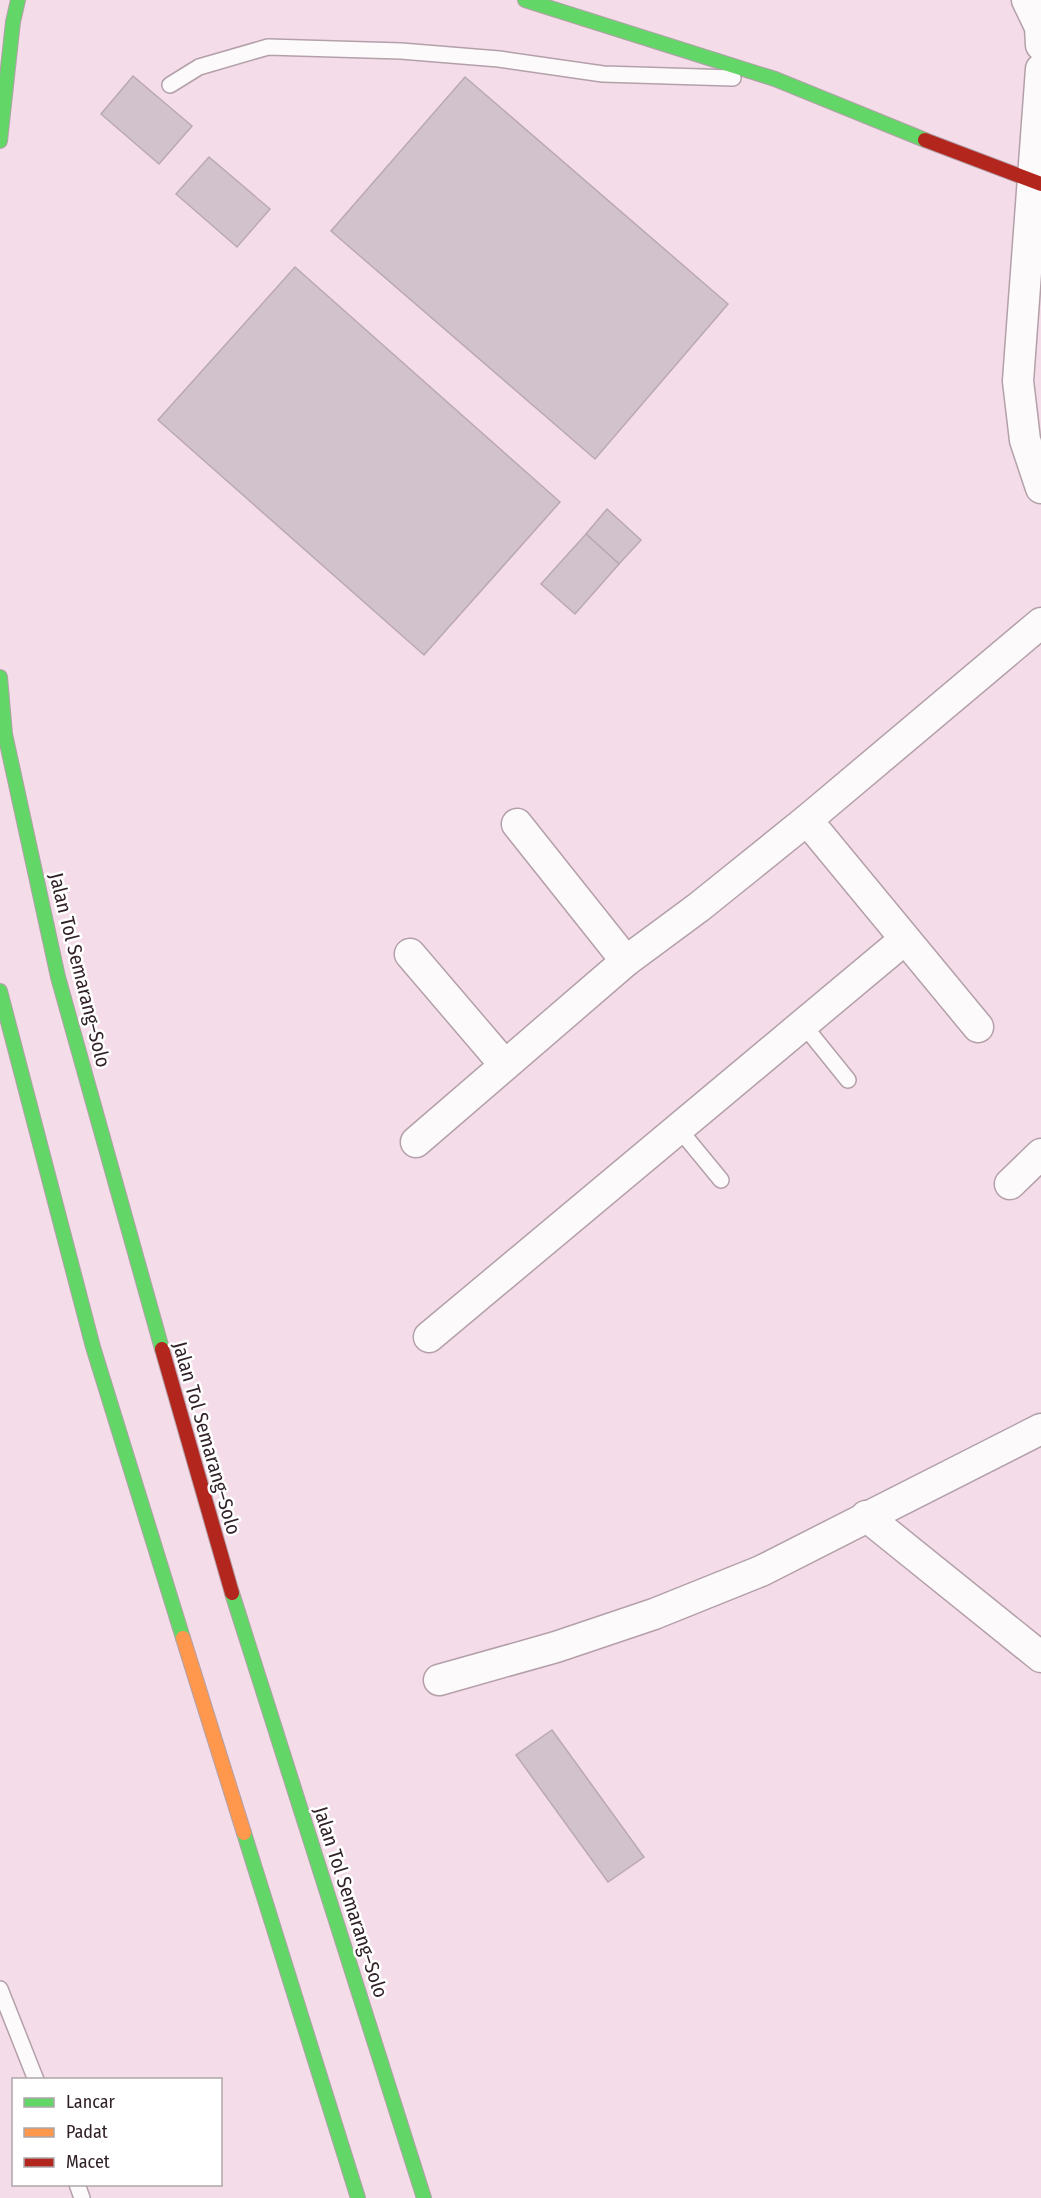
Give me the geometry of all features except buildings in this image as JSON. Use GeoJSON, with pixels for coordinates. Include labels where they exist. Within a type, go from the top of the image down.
{"type":"FeatureCollection","features":[{"type":"Feature","properties":{"kind":"main road"},"geometry":{"type":"LineString","coordinates":[[0,141],[13,22],[18,0]]}},
{"type":"Feature","properties":{"kind":"main road"},"geometry":{"type":"LineString","coordinates":[[525,0],[775,79],[835,105],[1038,182]]}},
{"type":"Feature","properties":{"kind":"main road","name":"Jalan Tol Semarang–Solo"},"geometry":{"type":"LineString","coordinates":[[0,677],[5,734],[61,988],[222,1563],[424,2198]]}},
{"type":"Feature","properties":{"kind":"main road"},"geometry":{"type":"LineString","coordinates":[[0,991],[93,1347],[358,2198]]}},
{"type":"Feature","properties":{"kind":"street"},"geometry":{"type":"LineString","coordinates":[[1027,0],[1040,27],[1041,45]]}},
{"type":"Feature","properties":{"kind":"street"},"geometry":{"type":"LineString","coordinates":[[1041,69],[1038,182],[1018,381],[1025,440],[1041,488]]}},
{"type":"Feature","properties":{"kind":"street"},"geometry":{"type":"LineString","coordinates":[[416,1142],[504,1064],[626,962],[807,820],[1041,623]]}},
{"type":"Feature","properties":{"kind":"street"},"geometry":{"type":"LineString","coordinates":[[807,820],[978,1027]]}},
{"type":"Feature","properties":{"kind":"street"},"geometry":{"type":"LineString","coordinates":[[516,824],[626,962]]}},
{"type":"Feature","properties":{"kind":"street"},"geometry":{"type":"LineString","coordinates":[[429,1337],[904,940]]}},
{"type":"Feature","properties":{"kind":"street"},"geometry":{"type":"LineString","coordinates":[[410,954],[504,1064]]}},
{"type":"Feature","properties":{"kind":"street"},"geometry":{"type":"LineString","coordinates":[[1010,1184],[1041,1154]]}},
{"type":"Feature","properties":{"kind":"street"},"geometry":{"type":"LineString","coordinates":[[439,1680],[556,1647],[654,1614],[760,1571],[1041,1429]]}},
{"type":"Feature","properties":{"kind":"street"},"geometry":{"type":"LineString","coordinates":[[866,1516],[1041,1657]]}},
{"type":"Feature","properties":{"kind":"lane"},"geometry":{"type":"LineString","coordinates":[[170,85],[199,67],[268,47],[412,52],[499,59],[603,74],[775,79]]}},
{"type":"Feature","properties":{"kind":"lane"},"geometry":{"type":"LineString","coordinates":[[802,1023],[848,1080]]}},
{"type":"Feature","properties":{"kind":"lane"},"geometry":{"type":"LineString","coordinates":[[679,1129],[721,1180]]}},
{"type":"Feature","properties":{"kind":"lane"},"geometry":{"type":"LineString","coordinates":[[0,1989],[36,2078]]}},
{"type":"Feature","properties":{"kind":"traffic: fast"},"geometry":{"type":"LineString","coordinates":[[0,141],[13,22],[18,0]]}},
{"type":"Feature","properties":{"kind":"traffic: fast"},"geometry":{"type":"LineString","coordinates":[[525,0],[775,79],[925,140]]}},
{"type":"Feature","properties":{"kind":"traffic: fast"},"geometry":{"type":"LineString","coordinates":[[0,677],[5,734],[58,977],[162,1349]]}},
{"type":"Feature","properties":{"kind":"traffic: fast"},"geometry":{"type":"LineString","coordinates":[[0,991],[93,1347],[183,1638]]}},
{"type":"Feature","properties":{"kind":"traffic: fast"},"geometry":{"type":"LineString","coordinates":[[232,1593],[424,2198]]}},
{"type":"Feature","properties":{"kind":"traffic: fast"},"geometry":{"type":"LineString","coordinates":[[244,1833],[358,2198]]}},
{"type":"Feature","properties":{"kind":"traffic: slow"},"geometry":{"type":"LineString","coordinates":[[183,1638],[244,1833]]}},
{"type":"Feature","properties":{"kind":"traffic: jam"},"geometry":{"type":"LineString","coordinates":[[925,140],[1041,184]]}},
{"type":"Feature","properties":{"kind":"traffic: jam"},"geometry":{"type":"LineString","coordinates":[[162,1349],[232,1593]]}}]}
